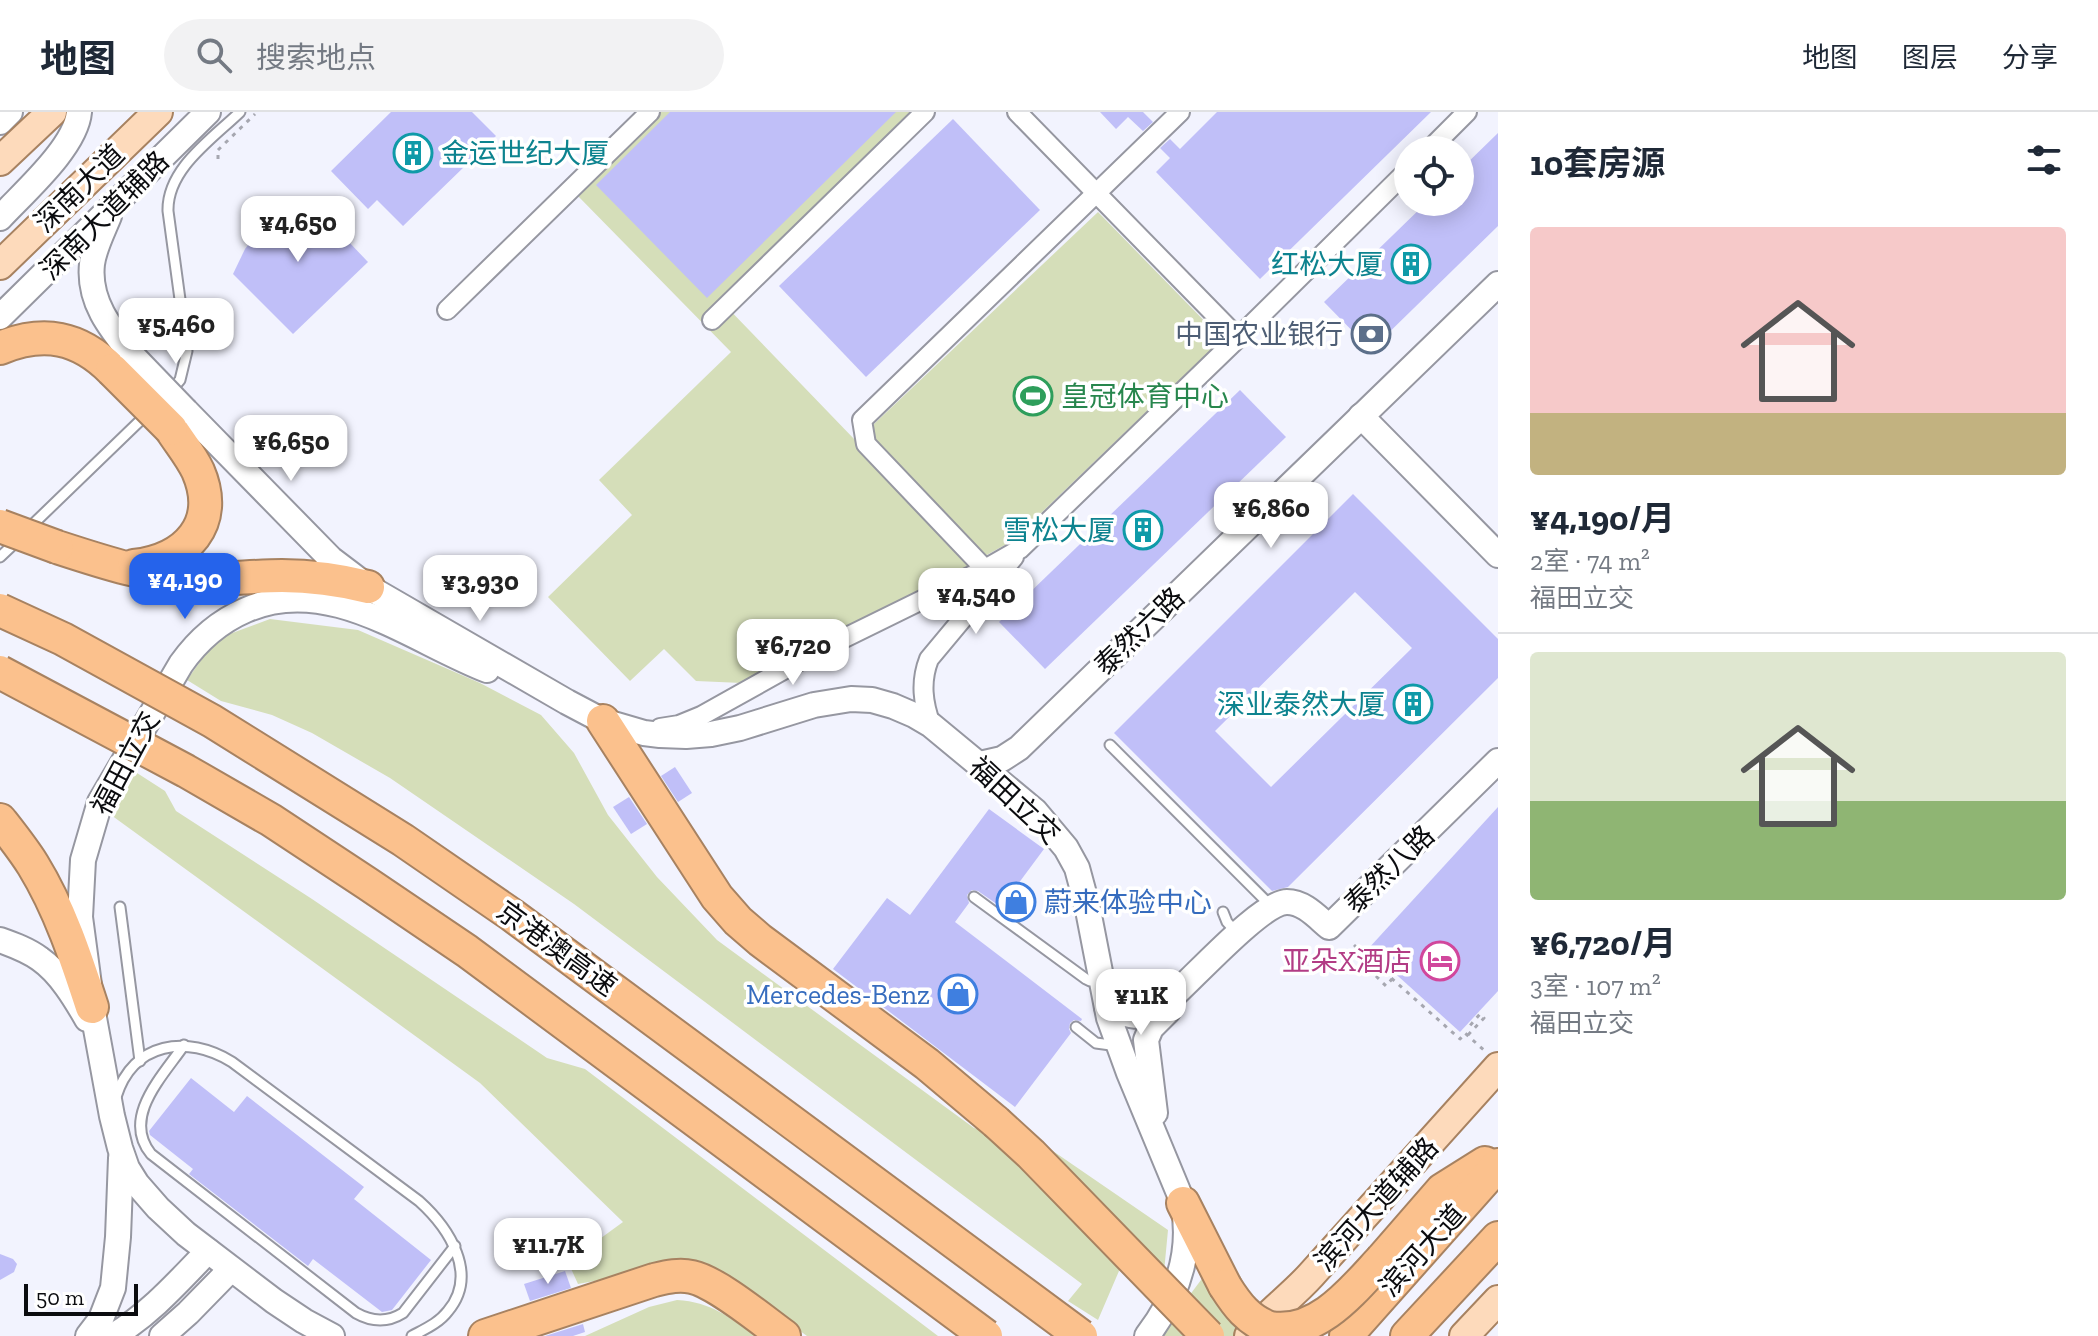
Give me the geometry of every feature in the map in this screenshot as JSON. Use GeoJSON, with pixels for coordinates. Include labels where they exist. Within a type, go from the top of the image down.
{"type":"FeatureCollection","features":[{"type":"Feature","properties":{"kind":"highway"},"geometry":{"type":"LineString","coordinates":[[0,348],[31,340],[56,339],[78,344],[96,354],[122,362],[170,416],[198,473],[206,511],[199,530],[188,544],[150,564],[121,568]]}},
{"type":"Feature","properties":{"kind":"highway"},"geometry":{"type":"LineString","coordinates":[[0,526],[121,568],[168,576],[197,579],[312,577],[368,587]]}},
{"type":"Feature","properties":{"kind":"highway","name":"京港澳高速"},"geometry":{"type":"LineString","coordinates":[[0,610],[63,639],[212,721],[403,840],[512,915],[1081,1336]]}},
{"type":"Feature","properties":{"kind":"highway","name":"京港澳高速"},"geometry":{"type":"LineString","coordinates":[[0,672],[186,771],[271,820],[368,884],[467,951],[986,1336]]}},
{"type":"Feature","properties":{"kind":"highway"},"geometry":{"type":"LineString","coordinates":[[616,724],[717,897],[738,921],[927,1064],[996,1122],[1208,1336]]}},
{"type":"Feature","properties":{"kind":"highway"},"geometry":{"type":"LineString","coordinates":[[0,820],[33,865],[54,904],[92,1007]]}},
{"type":"Feature","properties":{"kind":"highway"},"geometry":{"type":"LineString","coordinates":[[1183,1203],[1235,1302],[1253,1320],[1278,1331],[1292,1331],[1305,1329],[1332,1312],[1442,1190],[1498,1155]]}},
{"type":"Feature","properties":{"kind":"highway","name":"滨河大道"},"geometry":{"type":"LineString","coordinates":[[1346,1336],[1498,1165]]}},
{"type":"Feature","properties":{"kind":"highway","name":"滨河大道"},"geometry":{"type":"LineString","coordinates":[[1407,1336],[1498,1238]]}},
{"type":"Feature","properties":{"kind":"highway"},"geometry":{"type":"LineString","coordinates":[[485,1336],[674,1275],[707,1282],[784,1336]]}},
{"type":"Feature","properties":{"kind":"main road"},"geometry":{"type":"LineString","coordinates":[[0,161],[52,112]]}},
{"type":"Feature","properties":{"kind":"main road","name":"深南大道"},"geometry":{"type":"LineString","coordinates":[[0,265],[158,112]]}},
{"type":"Feature","properties":{"kind":"main road","name":"滨河大道辅路"},"geometry":{"type":"LineString","coordinates":[[1249,1336],[1270,1312],[1300,1288],[1493,1060]]}},
{"type":"Feature","properties":{"kind":"main road"},"geometry":{"type":"LineString","coordinates":[[1464,1336],[1498,1300]]}},
{"type":"Feature","properties":{"kind":"street"},"geometry":{"type":"LineString","coordinates":[[0,122],[10,112]]}},
{"type":"Feature","properties":{"kind":"street","name":"深南大道"},"geometry":{"type":"LineString","coordinates":[[0,218],[65,147],[79,112]]}},
{"type":"Feature","properties":{"kind":"street","name":"深南大道辅路"},"geometry":{"type":"LineString","coordinates":[[0,317],[112,208],[192,143],[208,112]]}},
{"type":"Feature","properties":{"kind":"street"},"geometry":{"type":"LineString","coordinates":[[447,310],[650,112]]}},
{"type":"Feature","properties":{"kind":"street"},"geometry":{"type":"LineString","coordinates":[[712,320],[925,112]]}},
{"type":"Feature","properties":{"kind":"street"},"geometry":{"type":"LineString","coordinates":[[1017,112],[1238,338]]}},
{"type":"Feature","properties":{"kind":"street"},"geometry":{"type":"LineString","coordinates":[[985,569],[866,444],[862,420],[1180,112]]}},
{"type":"Feature","properties":{"kind":"street"},"geometry":{"type":"LineString","coordinates":[[1443,136],[1467,112]]}},
{"type":"Feature","properties":{"kind":"street"},"geometry":{"type":"LineString","coordinates":[[931,725],[923,695],[929,659],[1020,549],[1394,184]]}},
{"type":"Feature","properties":{"kind":"street"},"geometry":{"type":"LineString","coordinates":[[112,208],[92,263],[93,285],[122,362]]}},
{"type":"Feature","properties":{"kind":"street","name":"泰然六路"},"geometry":{"type":"LineString","coordinates":[[1015,794],[1015,772],[1029,752],[1498,284]]}},
{"type":"Feature","properties":{"kind":"street","name":"泰然六路"},"geometry":{"type":"LineString","coordinates":[[980,764],[1002,759],[1019,748],[1364,419],[1498,296]]}},
{"type":"Feature","properties":{"kind":"street","name":"福田立交"},"geometry":{"type":"LineString","coordinates":[[170,416],[368,587],[567,702]]}},
{"type":"Feature","properties":{"kind":"street"},"geometry":{"type":"LineString","coordinates":[[1364,419],[1498,555]]}},
{"type":"Feature","properties":{"kind":"street"},"geometry":{"type":"LineString","coordinates":[[616,724],[664,728],[691,721],[814,653],[1020,549]]}},
{"type":"Feature","properties":{"kind":"street","name":"福田立交"},"geometry":{"type":"LineString","coordinates":[[332,1336],[297,1317],[172,1222],[147,1197],[127,1168],[112,1116],[92,1007],[80,917],[83,860],[100,802],[192,648],[210,631],[255,606],[304,599],[331,603],[378,619],[479,667],[616,724],[660,735],[711,734],[814,705],[851,699],[872,700],[893,706],[931,725],[1035,811],[1066,848],[1075,881],[1087,905],[1118,1046],[1183,1203],[1187,1239],[1179,1278],[1170,1302],[1147,1336]]}},
{"type":"Feature","properties":{"kind":"street","name":"泰然八路"},"geometry":{"type":"LineString","coordinates":[[1270,908],[1286,902],[1297,903],[1329,927],[1498,761]]}},
{"type":"Feature","properties":{"kind":"street"},"geometry":{"type":"LineString","coordinates":[[1107,1007],[1132,1016],[1151,1015],[1270,908]]}},
{"type":"Feature","properties":{"kind":"street"},"geometry":{"type":"LineString","coordinates":[[1158,1143],[1146,1043],[1149,1032],[1270,908]]}},
{"type":"Feature","properties":{"kind":"street"},"geometry":{"type":"LineString","coordinates":[[0,940],[40,959],[52,969],[78,1004],[99,1044]]}},
{"type":"Feature","properties":{"kind":"street"},"geometry":{"type":"LineString","coordinates":[[88,1336],[101,1319],[113,1288],[118,1237],[120,1148]]}},
{"type":"Feature","properties":{"kind":"street"},"geometry":{"type":"LineString","coordinates":[[113,1336],[142,1317],[208,1251]]}},
{"type":"Feature","properties":{"kind":"street"},"geometry":{"type":"LineString","coordinates":[[162,1336],[231,1269]]}},
{"type":"Feature","properties":{"kind":"lane"},"geometry":{"type":"LineString","coordinates":[[165,396],[180,380],[187,351],[168,211],[169,197],[192,143],[240,112]]}},
{"type":"Feature","properties":{"kind":"lane"},"geometry":{"type":"LineString","coordinates":[[0,557],[170,416]]}},
{"type":"Feature","properties":{"kind":"lane"},"geometry":{"type":"LineString","coordinates":[[1110,745],[1270,908]]}},
{"type":"Feature","properties":{"kind":"lane"},"geometry":{"type":"LineString","coordinates":[[974,897],[1086,979],[1101,979]]}},
{"type":"Feature","properties":{"kind":"lane"},"geometry":{"type":"LineString","coordinates":[[120,907],[140,1061]]}},
{"type":"Feature","properties":{"kind":"lane"},"geometry":{"type":"LineString","coordinates":[[1223,912],[1238,934]]}},
{"type":"Feature","properties":{"kind":"lane"},"geometry":{"type":"LineString","coordinates":[[1076,1027],[1096,1043],[1118,1046]]}},
{"type":"Feature","properties":{"kind":"lane"},"geometry":{"type":"LineString","coordinates":[[184,1045],[147,1099],[142,1112],[141,1132],[147,1149],[356,1313],[372,1320],[389,1320],[403,1313],[455,1246]]}},
{"type":"Feature","properties":{"kind":"lane"},"geometry":{"type":"LineString","coordinates":[[112,1116],[124,1079],[140,1061],[159,1049],[184,1045],[219,1054],[244,1071],[419,1201],[441,1223],[455,1246],[462,1276],[456,1300],[441,1319],[412,1336]]}},
{"type":"Feature","properties":{"kind":"path"},"geometry":{"type":"LineString","coordinates":[[218,159],[218,150],[255,113]]}},
{"type":"Feature","properties":{"kind":"path"},"geometry":{"type":"LineString","coordinates":[[1354,945],[1460,1039],[1465,1033],[1493,1060]]}},
{"type":"Feature","properties":{"kind":"path"},"geometry":{"type":"LineString","coordinates":[[1376,976],[1386,986],[1392,979]]}},
{"type":"Feature","properties":{"kind":"path"},"geometry":{"type":"LineString","coordinates":[[1468,1028],[1480,1014],[1484,1018],[1468,1035]]}},
{"type":"Feature","properties":{"kind":"green space","name":"皇冠体育中心"},"geometry":{"type":"Polygon","coordinates":[[[659,112],[913,112],[720,300],[856,441],[1098,212],[1222,339],[1012,541],[742,683],[696,681],[664,649],[630,681],[548,597],[632,515],[599,480],[731,352],[576,194],[659,112]]]}},
{"type":"Feature","properties":{"kind":"green space"},"geometry":{"type":"Polygon","coordinates":[[[270,619],[358,630],[480,683],[541,715],[574,753],[608,815],[657,877],[717,940],[974,1128],[1050,1149],[1168,1230],[1164,1272],[1122,1264],[1098,1320],[1068,1301],[1082,1284],[574,904],[390,778],[312,733],[272,715],[221,701],[187,680],[216,639],[270,619]]]}},
{"type":"Feature","properties":{"kind":"green space"},"geometry":{"type":"Polygon","coordinates":[[[137,773],[165,791],[176,811],[547,1058],[585,1069],[938,1336],[807,1336],[740,1287],[633,1274],[578,1284],[568,1262],[623,1222],[480,1083],[111,815],[131,777],[137,773]]]}},
{"type":"Feature","properties":{"kind":"green space"},"geometry":{"type":"Polygon","coordinates":[[[1204,1276],[1246,1329],[1240,1336],[1159,1336],[1204,1276]]]}},
{"type":"Feature","properties":{"kind":"green space"},"geometry":{"type":"Polygon","coordinates":[[[677,1300],[710,1307],[756,1336],[585,1336],[649,1307],[677,1300]]]}},
{"type":"Feature","properties":{"kind":"building","name":"金运世纪大厦"},"geometry":{"type":"Polygon","coordinates":[[[391,112],[472,112],[496,136],[403,226],[377,200],[368,209],[331,171],[391,112]]]}},
{"type":"Feature","properties":{"kind":"building"},"geometry":{"type":"Polygon","coordinates":[[[670,112],[896,112],[707,298],[596,185],[670,112]]]}},
{"type":"Feature","properties":{"kind":"building"},"geometry":{"type":"Polygon","coordinates":[[[1100,112],[1143,112],[1153,122],[1143,131],[1128,117],[1116,129],[1100,112]]]}},
{"type":"Feature","properties":{"kind":"building"},"geometry":{"type":"Polygon","coordinates":[[[1217,112],[1431,112],[1406,136],[1394,136],[1394,148],[1260,279],[1156,172],[1170,158],[1160,148],[1170,139],[1180,149],[1217,112]]]}},
{"type":"Feature","properties":{"kind":"building"},"geometry":{"type":"Polygon","coordinates":[[[953,119],[1040,210],[866,377],[779,286],[953,119]]]}},
{"type":"Feature","properties":{"kind":"building","name":"红松大厦"},"geometry":{"type":"Polygon","coordinates":[[[1498,133],[1498,226],[1371,350],[1324,302],[1413,216],[1474,216],[1474,156],[1498,133]]]}},
{"type":"Feature","properties":{"kind":"building"},"geometry":{"type":"Polygon","coordinates":[[[306,197],[368,262],[293,334],[233,274],[245,249],[259,231],[281,212],[306,197]]]}},
{"type":"Feature","properties":{"kind":"building","name":"雪松大厦"},"geometry":{"type":"Polygon","coordinates":[[[1240,390],[1286,437],[1045,669],[999,622],[1240,390]]]}},
{"type":"Feature","properties":{"kind":"building","name":"深业泰然大厦"},"geometry":{"type":"Polygon","coordinates":[[[1353,494],[1498,639],[1498,678],[1288,887],[1272,891],[1114,733],[1353,494]],[[1355,592],[1215,731],[1271,787],[1412,648],[1355,592]]]}},
{"type":"Feature","properties":{"kind":"building"},"geometry":{"type":"Polygon","coordinates":[[[675,767],[692,793],[678,802],[661,776],[675,767]]]}},
{"type":"Feature","properties":{"kind":"building"},"geometry":{"type":"Polygon","coordinates":[[[629,797],[647,824],[631,834],[613,807],[629,797]]]}},
{"type":"Feature","properties":{"kind":"building"},"geometry":{"type":"Polygon","coordinates":[[[1498,807],[1498,991],[1460,1032],[1368,949],[1498,807]]]}},
{"type":"Feature","properties":{"kind":"building","name":"Mercedes-Benz"},"geometry":{"type":"Polygon","coordinates":[[[989,809],[1044,849],[1001,907],[972,890],[967,895],[969,903],[955,922],[1082,1019],[1070,1023],[1071,1033],[1015,1107],[833,969],[887,898],[910,915],[989,809]]]}},
{"type":"Feature","properties":{"kind":"building"},"geometry":{"type":"Polygon","coordinates":[[[191,1078],[234,1112],[247,1096],[364,1187],[354,1199],[431,1260],[392,1310],[382,1312],[313,1259],[308,1266],[189,1174],[193,1169],[150,1135],[149,1131],[191,1078]]]}},
{"type":"Feature","properties":{"kind":"building"},"geometry":{"type":"Polygon","coordinates":[[[0,1254],[17,1264],[14,1272],[0,1280],[0,1254]]]}},
{"type":"Feature","properties":{"kind":"building"},"geometry":{"type":"Polygon","coordinates":[[[565,1271],[571,1288],[530,1301],[524,1284],[565,1271]]]}},
{"type":"Feature","properties":{"kind":"building"},"geometry":{"type":"Polygon","coordinates":[[[583,1324],[585,1332],[573,1336],[545,1336],[583,1324]]]}},
{"type":"Feature","properties":{"kind":"place","name":"金运世纪大厦"},"geometry":{"type":"Point","coordinates":[413,153]}},
{"type":"Feature","properties":{"kind":"place","name":"红松大厦"},"geometry":{"type":"Point","coordinates":[1411,264]}},
{"type":"Feature","properties":{"kind":"place","name":"中国农业银行"},"geometry":{"type":"Point","coordinates":[1371,334]}},
{"type":"Feature","properties":{"kind":"place","name":"皇冠体育中心"},"geometry":{"type":"Point","coordinates":[1033,396]}},
{"type":"Feature","properties":{"kind":"place","name":"雪松大厦"},"geometry":{"type":"Point","coordinates":[1143,530]}},
{"type":"Feature","properties":{"kind":"place","name":"深业泰然大厦"},"geometry":{"type":"Point","coordinates":[1413,704]}},
{"type":"Feature","properties":{"kind":"place","name":"蔚来体验中心"},"geometry":{"type":"Point","coordinates":[1016,902]}},
{"type":"Feature","properties":{"kind":"place","name":"亚朵X酒店"},"geometry":{"type":"Point","coordinates":[1440,961]}},
{"type":"Feature","properties":{"kind":"place","name":"Mercedes-Benz"},"geometry":{"type":"Point","coordinates":[958,994]}}]}
